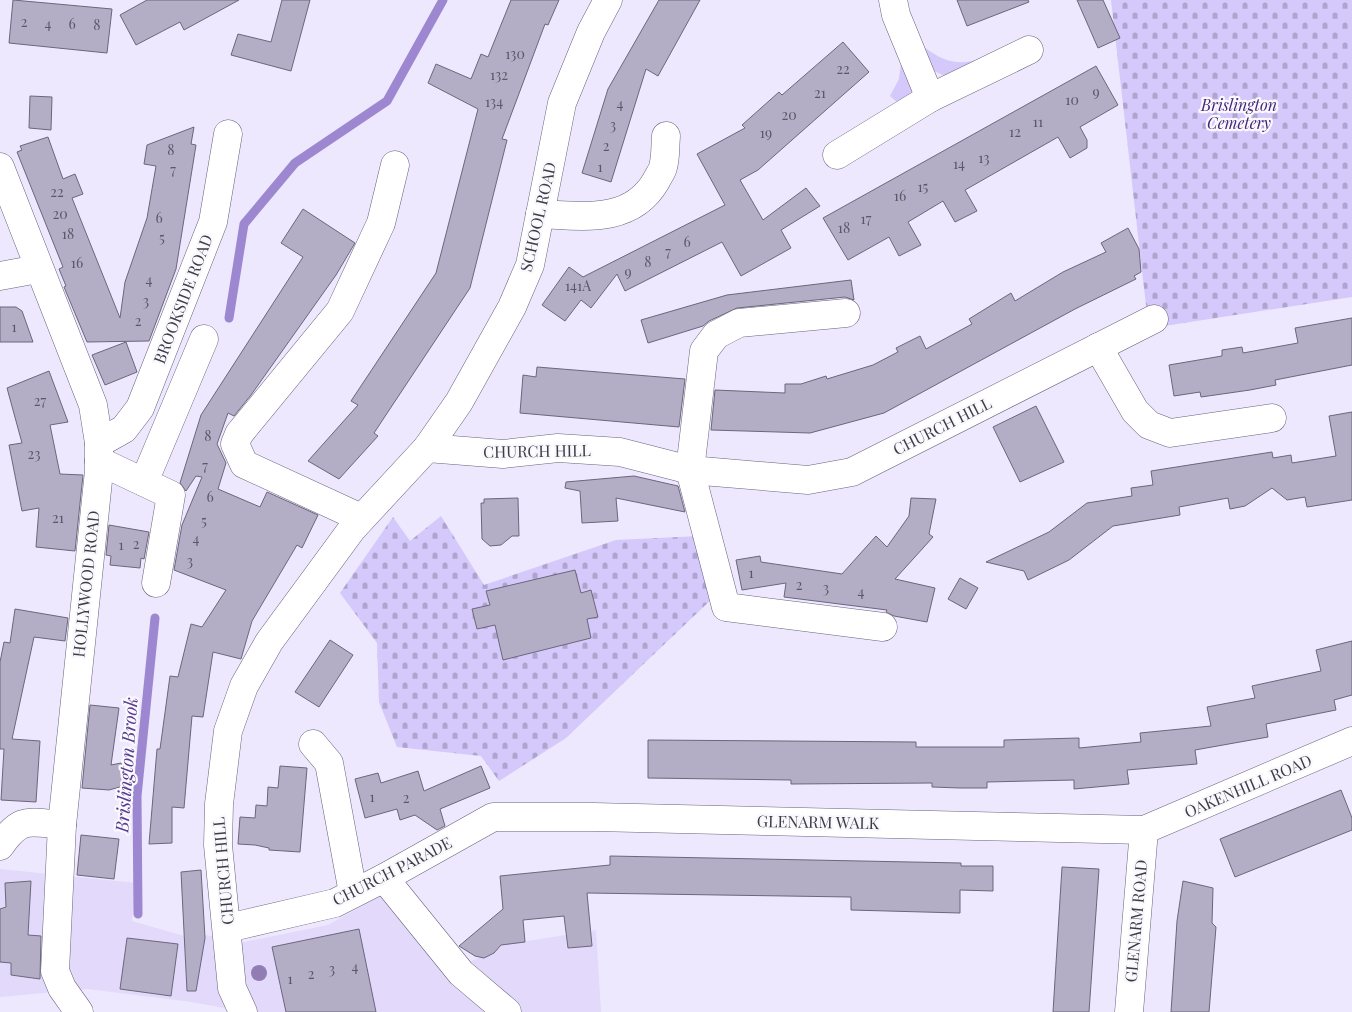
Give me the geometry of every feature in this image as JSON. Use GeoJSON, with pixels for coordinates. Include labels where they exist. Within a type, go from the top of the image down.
{"type":"FeatureCollection","features":[{"type":"Feature","properties":{"kind":"street","name":"SCHOOL ROAD"},"geometry":{"type":"LineString","coordinates":[[426,448],[459,402],[512,307],[530,265],[562,102],[591,32],[608,0]]}},
{"type":"Feature","properties":{"kind":"street"},"geometry":{"type":"LineString","coordinates":[[893,0],[896,15],[930,98]]}},
{"type":"Feature","properties":{"kind":"street"},"geometry":{"type":"LineString","coordinates":[[837,155],[930,98],[1029,50]]}},
{"type":"Feature","properties":{"kind":"street","name":"BROOKSIDE ROAD"},"geometry":{"type":"LineString","coordinates":[[99,452],[124,429],[140,408],[213,222],[228,134]]}},
{"type":"Feature","properties":{"kind":"street"},"geometry":{"type":"LineString","coordinates":[[540,214],[584,216],[611,213],[636,204],[651,190],[663,168],[666,136]]}},
{"type":"Feature","properties":{"kind":"street"},"geometry":{"type":"LineString","coordinates":[[361,518],[244,464],[235,444],[239,434],[340,311],[381,223],[395,166]]}},
{"type":"Feature","properties":{"kind":"street","name":"HOLLYWOOD ROAD"},"geometry":{"type":"LineString","coordinates":[[0,167],[38,269],[93,405],[99,452],[62,825],[55,971],[62,988],[79,1012]]}},
{"type":"Feature","properties":{"kind":"street"},"geometry":{"type":"LineString","coordinates":[[0,276],[38,269]]}},
{"type":"Feature","properties":{"kind":"street"},"geometry":{"type":"LineString","coordinates":[[846,313],[739,323],[716,335],[704,352],[690,470],[726,607],[884,628]]}},
{"type":"Feature","properties":{"kind":"street","name":"CHURCH HILL"},"geometry":{"type":"LineString","coordinates":[[220,1012],[238,1000],[218,844],[219,804],[228,731],[244,686],[269,642],[361,518],[426,448],[503,454],[558,448],[620,452],[690,470],[808,480],[852,472],[1154,319]]}},
{"type":"Feature","properties":{"kind":"street"},"geometry":{"type":"LineString","coordinates":[[144,482],[204,339]]}},
{"type":"Feature","properties":{"kind":"street"},"geometry":{"type":"LineString","coordinates":[[1098,347],[1135,411],[1149,425],[1170,433],[1272,418]]}},
{"type":"Feature","properties":{"kind":"street"},"geometry":{"type":"LineString","coordinates":[[99,452],[144,482],[171,495],[156,583]]}},
{"type":"Feature","properties":{"kind":"street","name":"OAKENHILL ROAD"},"geometry":{"type":"LineString","coordinates":[[1144,830],[1352,741]]}},
{"type":"Feature","properties":{"kind":"street"},"geometry":{"type":"LineString","coordinates":[[313,744],[329,762],[353,893]]}},
{"type":"Feature","properties":{"kind":"street","name":"CHURCH PARADE"},"geometry":{"type":"LineString","coordinates":[[228,928],[335,903],[493,817]]}},
{"type":"Feature","properties":{"kind":"street","name":"GLENARM WALK"},"geometry":{"type":"LineString","coordinates":[[493,817],[594,817],[1144,830]]}},
{"type":"Feature","properties":{"kind":"street"},"geometry":{"type":"LineString","coordinates":[[0,846],[13,827],[30,822],[62,825]]}},
{"type":"Feature","properties":{"kind":"street","name":"GLENARM ROAD"},"geometry":{"type":"LineString","coordinates":[[1129,1012],[1144,830]]}},
{"type":"Feature","properties":{"kind":"street"},"geometry":{"type":"LineString","coordinates":[[384,878],[462,973],[507,1012]]}},
{"type":"Feature","properties":{"kind":"shaded area"},"geometry":{"type":"Polygon","coordinates":[[[0,869],[136,883],[132,921],[184,936],[205,935],[244,942],[328,925],[405,882],[468,963],[503,945],[596,930],[601,1012],[248,1012],[185,1001],[87,989],[0,997],[0,869]]]}},
{"type":"Feature","properties":{"kind":"green space","name":"Brislington Cemetery"},"geometry":{"type":"Polygon","coordinates":[[[1111,0],[1352,0],[1352,297],[1158,327],[1146,305],[1111,0]]]}},
{"type":"Feature","properties":{"kind":"green space"},"geometry":{"type":"Polygon","coordinates":[[[924,47],[946,60],[967,62],[984,58],[947,77],[932,70],[920,49],[924,47]]]}},
{"type":"Feature","properties":{"kind":"green space"},"geometry":{"type":"Polygon","coordinates":[[[902,55],[914,88],[906,105],[897,102],[890,96],[899,79],[902,55]]]}},
{"type":"Feature","properties":{"kind":"green space"},"geometry":{"type":"Polygon","coordinates":[[[441,516],[484,585],[616,540],[700,536],[716,595],[566,738],[499,781],[481,756],[397,747],[379,702],[377,643],[340,593],[393,517],[410,541],[441,516]]]}},
{"type":"Feature","properties":{"kind":"building"},"geometry":{"type":"Polygon","coordinates":[[[13,0],[112,9],[107,53],[9,43],[13,0]]]}},
{"type":"Feature","properties":{"kind":"building"},"geometry":{"type":"Polygon","coordinates":[[[147,0],[239,0],[184,30],[180,22],[136,45],[120,15],[147,0]]]}},
{"type":"Feature","properties":{"kind":"building"},"geometry":{"type":"Polygon","coordinates":[[[282,0],[310,0],[291,71],[231,55],[238,34],[271,42],[282,0]]]}},
{"type":"Feature","properties":{"kind":"building"},"geometry":{"type":"Polygon","coordinates":[[[511,0],[559,0],[548,25],[545,24],[502,139],[507,140],[470,288],[374,433],[378,436],[339,479],[308,461],[358,405],[351,401],[436,273],[478,109],[428,83],[436,64],[471,79],[481,54],[488,57],[511,0]]]}},
{"type":"Feature","properties":{"kind":"building"},"geometry":{"type":"Polygon","coordinates":[[[659,0],[700,0],[658,76],[646,69],[611,182],[582,173],[608,89],[659,0]]]}},
{"type":"Feature","properties":{"kind":"building"},"geometry":{"type":"Polygon","coordinates":[[[957,0],[1028,0],[1029,2],[967,26],[957,0]]]}},
{"type":"Feature","properties":{"kind":"building"},"geometry":{"type":"Polygon","coordinates":[[[1077,0],[1103,0],[1120,38],[1098,48],[1077,0]]]}},
{"type":"Feature","properties":{"kind":"building"},"geometry":{"type":"Polygon","coordinates":[[[843,42],[869,72],[758,170],[740,180],[763,220],[806,188],[820,206],[781,230],[791,248],[741,276],[722,242],[625,291],[617,274],[591,308],[581,300],[565,321],[542,305],[569,267],[583,277],[725,205],[697,154],[745,128],[742,125],[779,92],[782,95],[843,42]]]}},
{"type":"Feature","properties":{"kind":"building"},"geometry":{"type":"Polygon","coordinates":[[[1096,66],[1118,105],[1080,127],[1087,140],[1087,148],[1070,158],[1058,137],[965,190],[977,211],[955,222],[943,201],[908,222],[921,245],[899,256],[889,237],[848,260],[823,218],[1096,66]]]}},
{"type":"Feature","properties":{"kind":"building"},"geometry":{"type":"Polygon","coordinates":[[[30,96],[52,97],[51,130],[29,128],[30,96]]]}},
{"type":"Feature","properties":{"kind":"building"},"geometry":{"type":"Polygon","coordinates":[[[194,127],[191,144],[196,145],[176,269],[149,341],[87,342],[64,287],[66,286],[59,269],[63,267],[17,152],[22,150],[20,146],[48,137],[63,179],[75,174],[83,194],[72,198],[120,318],[125,282],[147,218],[156,166],[144,164],[147,145],[194,127]]]}},
{"type":"Feature","properties":{"kind":"building"},"geometry":{"type":"Polygon","coordinates":[[[303,209],[355,243],[336,275],[251,395],[234,416],[228,413],[217,444],[226,463],[218,489],[260,507],[267,492],[318,515],[302,548],[297,545],[252,621],[241,659],[213,652],[203,717],[192,716],[184,808],[172,807],[172,843],[149,844],[157,749],[160,749],[170,676],[178,677],[191,624],[202,627],[226,590],[174,570],[182,525],[202,477],[196,476],[186,491],[180,483],[201,415],[303,257],[281,243],[303,209]]]}},
{"type":"Feature","properties":{"kind":"building"},"geometry":{"type":"Polygon","coordinates":[[[1128,228],[1139,249],[1141,272],[1134,276],[1136,279],[1075,309],[884,413],[810,433],[711,430],[715,390],[785,393],[785,384],[801,384],[826,376],[827,379],[873,365],[898,352],[896,348],[920,336],[926,349],[972,324],[969,319],[1011,293],[1015,301],[1063,272],[1106,252],[1101,243],[1128,228]]]}},
{"type":"Feature","properties":{"kind":"building"},"geometry":{"type":"Polygon","coordinates":[[[851,280],[854,300],[845,297],[737,308],[709,321],[703,326],[648,343],[641,320],[727,295],[851,280]]]}},
{"type":"Feature","properties":{"kind":"building"},"geometry":{"type":"Polygon","coordinates":[[[0,307],[16,307],[22,311],[33,342],[0,342],[0,307]]]}},
{"type":"Feature","properties":{"kind":"building"},"geometry":{"type":"Polygon","coordinates":[[[1352,318],[1352,365],[1275,380],[1276,385],[1250,390],[1201,397],[1200,392],[1174,396],[1169,365],[1222,356],[1222,350],[1242,347],[1243,353],[1298,343],[1295,328],[1352,318]]]}},
{"type":"Feature","properties":{"kind":"building"},"geometry":{"type":"Polygon","coordinates":[[[126,342],[137,372],[105,385],[92,355],[126,342]]]}},
{"type":"Feature","properties":{"kind":"building"},"geometry":{"type":"Polygon","coordinates":[[[537,367],[685,379],[679,427],[520,413],[523,375],[536,377],[537,367]]]}},
{"type":"Feature","properties":{"kind":"building"},"geometry":{"type":"Polygon","coordinates":[[[49,371],[68,422],[50,425],[60,474],[83,475],[75,551],[36,547],[39,508],[22,511],[9,445],[22,443],[7,388],[49,371]]]}},
{"type":"Feature","properties":{"kind":"building"},"geometry":{"type":"Polygon","coordinates":[[[1036,406],[1064,462],[1020,482],[993,427],[1036,406]]]}},
{"type":"Feature","properties":{"kind":"building"},"geometry":{"type":"Polygon","coordinates":[[[1352,412],[1352,500],[1307,507],[1305,497],[1287,500],[1272,488],[1245,506],[1230,509],[1228,498],[1179,507],[1180,515],[1113,526],[1069,560],[1028,580],[1024,571],[986,562],[1049,532],[1087,503],[1132,496],[1131,488],[1153,485],[1151,471],[1272,452],[1273,458],[1291,455],[1292,463],[1336,456],[1329,416],[1352,412]]]}},
{"type":"Feature","properties":{"kind":"building"},"geometry":{"type":"Polygon","coordinates":[[[634,476],[678,486],[685,512],[616,498],[618,521],[582,523],[580,491],[565,488],[566,482],[634,476]]]}},
{"type":"Feature","properties":{"kind":"building"},"geometry":{"type":"Polygon","coordinates":[[[518,498],[519,536],[512,536],[501,545],[490,546],[482,539],[481,503],[484,503],[484,499],[518,498]]]}},
{"type":"Feature","properties":{"kind":"building"},"geometry":{"type":"Polygon","coordinates":[[[911,498],[936,499],[929,534],[933,537],[895,579],[935,588],[927,622],[894,616],[886,612],[887,610],[784,597],[786,583],[742,590],[736,560],[760,556],[761,562],[842,574],[876,536],[887,547],[909,516],[911,498]]]}},
{"type":"Feature","properties":{"kind":"building"},"geometry":{"type":"Polygon","coordinates":[[[109,525],[149,532],[144,559],[141,558],[140,568],[110,565],[111,556],[106,555],[109,525]]]}},
{"type":"Feature","properties":{"kind":"building"},"geometry":{"type":"Polygon","coordinates":[[[575,570],[581,593],[591,590],[598,617],[587,619],[591,638],[503,660],[495,625],[477,629],[472,609],[490,605],[486,591],[575,570]]]}},
{"type":"Feature","properties":{"kind":"building"},"geometry":{"type":"Polygon","coordinates":[[[960,578],[978,588],[966,609],[948,599],[960,578]]]}},
{"type":"Feature","properties":{"kind":"building"},"geometry":{"type":"Polygon","coordinates":[[[15,609],[68,618],[65,641],[34,637],[12,739],[40,741],[36,802],[1,800],[4,749],[0,749],[0,662],[4,642],[10,643],[15,609]]]}},
{"type":"Feature","properties":{"kind":"building"},"geometry":{"type":"Polygon","coordinates":[[[330,640],[353,655],[319,707],[295,692],[330,640]]]}},
{"type":"Feature","properties":{"kind":"building"},"geometry":{"type":"Polygon","coordinates":[[[1352,641],[1352,695],[1334,700],[1336,710],[1266,724],[1268,737],[1195,750],[1197,764],[1127,770],[1129,784],[1074,789],[1074,780],[987,782],[987,788],[960,788],[932,787],[932,783],[791,784],[791,780],[648,778],[648,740],[916,742],[916,747],[1004,747],[1004,740],[1079,738],[1079,748],[1141,742],[1140,733],[1211,726],[1207,707],[1255,698],[1252,686],[1321,671],[1316,650],[1352,641]]]}},
{"type":"Feature","properties":{"kind":"building"},"geometry":{"type":"Polygon","coordinates":[[[90,705],[119,708],[111,765],[121,763],[127,785],[109,790],[82,788],[90,705]]]}},
{"type":"Feature","properties":{"kind":"building"},"geometry":{"type":"Polygon","coordinates":[[[280,766],[307,768],[300,852],[269,850],[269,848],[255,845],[238,844],[240,817],[255,818],[256,805],[267,806],[268,787],[278,788],[280,766]]]}},
{"type":"Feature","properties":{"kind":"building"},"geometry":{"type":"Polygon","coordinates":[[[481,766],[490,788],[440,809],[445,826],[437,830],[415,815],[400,820],[397,809],[365,818],[355,779],[378,773],[381,783],[418,771],[424,791],[481,766]]]}},
{"type":"Feature","properties":{"kind":"building"},"geometry":{"type":"Polygon","coordinates":[[[1341,790],[1352,818],[1352,830],[1235,877],[1220,839],[1341,790]]]}},
{"type":"Feature","properties":{"kind":"building"},"geometry":{"type":"Polygon","coordinates":[[[81,835],[119,839],[114,879],[77,875],[81,835]]]}},
{"type":"Feature","properties":{"kind":"building"},"geometry":{"type":"Polygon","coordinates":[[[610,856],[961,863],[961,866],[993,866],[993,891],[960,890],[960,913],[851,910],[851,897],[587,893],[592,946],[568,948],[564,916],[523,920],[525,942],[501,945],[494,953],[484,958],[475,956],[459,946],[503,909],[500,876],[610,865],[610,856]]]}},
{"type":"Feature","properties":{"kind":"building"},"geometry":{"type":"Polygon","coordinates":[[[1062,867],[1099,869],[1089,1012],[1053,1012],[1062,867]]]}},
{"type":"Feature","properties":{"kind":"building"},"geometry":{"type":"Polygon","coordinates":[[[201,870],[205,938],[196,991],[187,991],[181,872],[201,870]]]}},
{"type":"Feature","properties":{"kind":"building"},"geometry":{"type":"Polygon","coordinates":[[[31,881],[28,935],[41,936],[40,979],[11,975],[11,963],[0,962],[0,909],[6,907],[5,883],[31,881]]]}},
{"type":"Feature","properties":{"kind":"building"},"geometry":{"type":"Polygon","coordinates":[[[1183,881],[1213,888],[1212,923],[1216,927],[1209,1012],[1171,1012],[1177,921],[1183,881]]]}},
{"type":"Feature","properties":{"kind":"building"},"geometry":{"type":"Polygon","coordinates":[[[359,929],[376,1012],[286,1012],[272,947],[359,929]]]}},
{"type":"Feature","properties":{"kind":"building"},"geometry":{"type":"Polygon","coordinates":[[[127,938],[178,944],[171,996],[120,989],[127,938]]]}},
{"type":"Feature","properties":{"kind":"waterway","name":"Brislington Brook"},"geometry":{"type":"LineString","coordinates":[[229,318],[244,224],[295,163],[387,101],[443,0]]}},
{"type":"Feature","properties":{"kind":"waterway","name":"Brislington Brook"},"geometry":{"type":"LineString","coordinates":[[138,914],[137,796],[155,618]]}}]}
